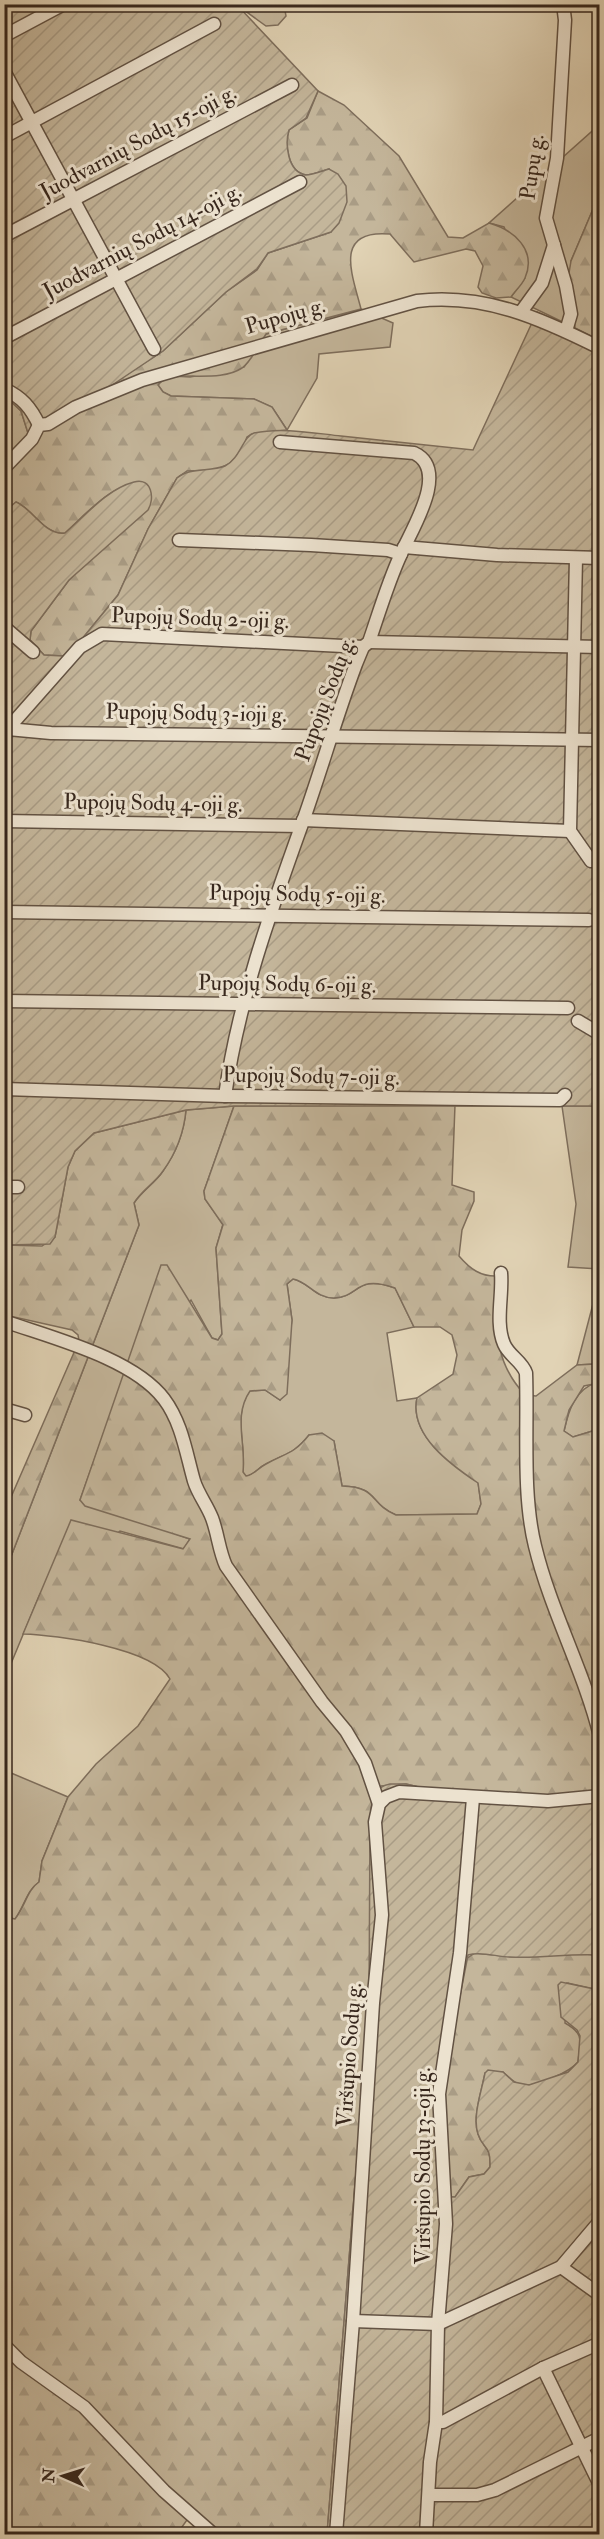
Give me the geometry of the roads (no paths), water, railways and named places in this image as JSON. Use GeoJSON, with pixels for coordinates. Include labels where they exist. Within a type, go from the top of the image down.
{"type":"FeatureCollection","features":[{"type":"Feature","properties":{"kind":"street"},"geometry":{"type":"LineString","coordinates":[[4,36],[64,4]]}},
{"type":"Feature","properties":{"kind":"street","name":"Pupų g."},"geometry":{"type":"LineString","coordinates":[[563,4],[565,20],[557,158],[546,218],[560,260],[571,314],[566,331]]}},
{"type":"Feature","properties":{"kind":"street"},"geometry":{"type":"LineString","coordinates":[[4,137],[214,24]]}},
{"type":"Feature","properties":{"kind":"street"},"geometry":{"type":"LineString","coordinates":[[4,71],[154,349]]}},
{"type":"Feature","properties":{"kind":"street","name":"Juodvarnių Sodų 15-oji g."},"geometry":{"type":"LineString","coordinates":[[4,236],[292,85]]}},
{"type":"Feature","properties":{"kind":"street","name":"Juodvarnių Sodų 14-oji g."},"geometry":{"type":"LineString","coordinates":[[4,338],[300,182]]}},
{"type":"Feature","properties":{"kind":"street"},"geometry":{"type":"LineString","coordinates":[[521,312],[542,283],[554,245]]}},
{"type":"Feature","properties":{"kind":"street","name":"Pupojų g."},"geometry":{"type":"LineString","coordinates":[[39,425],[48,424],[76,407],[142,380],[417,301],[446,298],[466,299],[521,312],[600,348]]}},
{"type":"Feature","properties":{"kind":"street"},"geometry":{"type":"LineString","coordinates":[[4,389],[22,400],[32,410],[39,425],[32,439],[4,468]]}},
{"type":"Feature","properties":{"kind":"street","name":"Pupojų Sodų g."},"geometry":{"type":"LineString","coordinates":[[225,1096],[230,1060],[269,915],[366,645],[403,551],[428,496],[427,473],[421,456],[405,451],[280,442]]}},
{"type":"Feature","properties":{"kind":"street"},"geometry":{"type":"LineString","coordinates":[[179,540],[600,558]]}},
{"type":"Feature","properties":{"kind":"street"},"geometry":{"type":"LineString","coordinates":[[576,558],[570,831],[591,861]]}},
{"type":"Feature","properties":{"kind":"street"},"geometry":{"type":"LineString","coordinates":[[4,627],[33,652]]}},
{"type":"Feature","properties":{"kind":"street","name":"Pupojų Sodų 2-oji g."},"geometry":{"type":"LineString","coordinates":[[6,731],[80,647],[102,634],[366,645],[600,647]]}},
{"type":"Feature","properties":{"kind":"street","name":"Pupojų Sodų 3-ioji g."},"geometry":{"type":"LineString","coordinates":[[6,731],[600,740]]}},
{"type":"Feature","properties":{"kind":"street","name":"Pupojų Sodų 4-oji g."},"geometry":{"type":"LineString","coordinates":[[4,821],[302,823],[570,831]]}},
{"type":"Feature","properties":{"kind":"street","name":"Pupojų Sodų 5-oji g."},"geometry":{"type":"LineString","coordinates":[[4,912],[590,920]]}},
{"type":"Feature","properties":{"kind":"street","name":"Pupojų Sodų 6-oji g."},"geometry":{"type":"LineString","coordinates":[[4,1001],[568,1008]]}},
{"type":"Feature","properties":{"kind":"street"},"geometry":{"type":"LineString","coordinates":[[578,1021],[600,1034]]}},
{"type":"Feature","properties":{"kind":"street","name":"Pupojų Sodų 7-oji g."},"geometry":{"type":"LineString","coordinates":[[4,1089],[225,1096],[560,1100],[565,1095]]}},
{"type":"Feature","properties":{"kind":"street","name":"Pupojų Sodų 7-oji g."},"geometry":{"type":"LineString","coordinates":[[4,1095],[48,1096],[55,1089]]}},
{"type":"Feature","properties":{"kind":"street"},"geometry":{"type":"LineString","coordinates":[[4,1187],[18,1187]]}},
{"type":"Feature","properties":{"kind":"street"},"geometry":{"type":"LineString","coordinates":[[501,1273],[501,1331],[504,1343],[523,1365],[526,1373],[528,1488],[534,1544],[552,1605],[593,1707],[600,1736]]}},
{"type":"Feature","properties":{"kind":"street"},"geometry":{"type":"LineString","coordinates":[[4,1321],[116,1364],[138,1376],[163,1398],[180,1430],[195,1483],[212,1519],[219,1550],[226,1566],[322,1702],[346,1731],[365,1763],[379,1804],[386,1797],[399,1792],[548,1801],[600,1796]]}},
{"type":"Feature","properties":{"kind":"street"},"geometry":{"type":"LineString","coordinates":[[4,1409],[25,1415]]}},
{"type":"Feature","properties":{"kind":"street","name":"Viršupio Sodų 13-oji g."},"geometry":{"type":"LineString","coordinates":[[426,2535],[430,2462],[436,2422],[438,2324],[446,2224],[439,2094],[460,1953],[473,1798]]}},
{"type":"Feature","properties":{"kind":"street","name":"Viršupio Sodų g."},"geometry":{"type":"LineString","coordinates":[[336,2535],[353,2321],[373,2003],[382,1915],[375,1822],[379,1804]]}},
{"type":"Feature","properties":{"kind":"street"},"geometry":{"type":"LineString","coordinates":[[353,2321],[438,2324],[561,2267],[600,2221]]}},
{"type":"Feature","properties":{"kind":"street"},"geometry":{"type":"LineString","coordinates":[[561,2267],[600,2295]]}},
{"type":"Feature","properties":{"kind":"street"},"geometry":{"type":"LineString","coordinates":[[436,2422],[443,2422],[543,2368],[600,2343]]}},
{"type":"Feature","properties":{"kind":"street"},"geometry":{"type":"LineString","coordinates":[[4,2345],[21,2362],[84,2406],[164,2491],[213,2535]]}},
{"type":"Feature","properties":{"kind":"street"},"geometry":{"type":"LineString","coordinates":[[543,2368],[600,2485]]}},
{"type":"Feature","properties":{"kind":"street"},"geometry":{"type":"LineString","coordinates":[[429,2495],[477,2495],[495,2490],[600,2438]]}}]}
